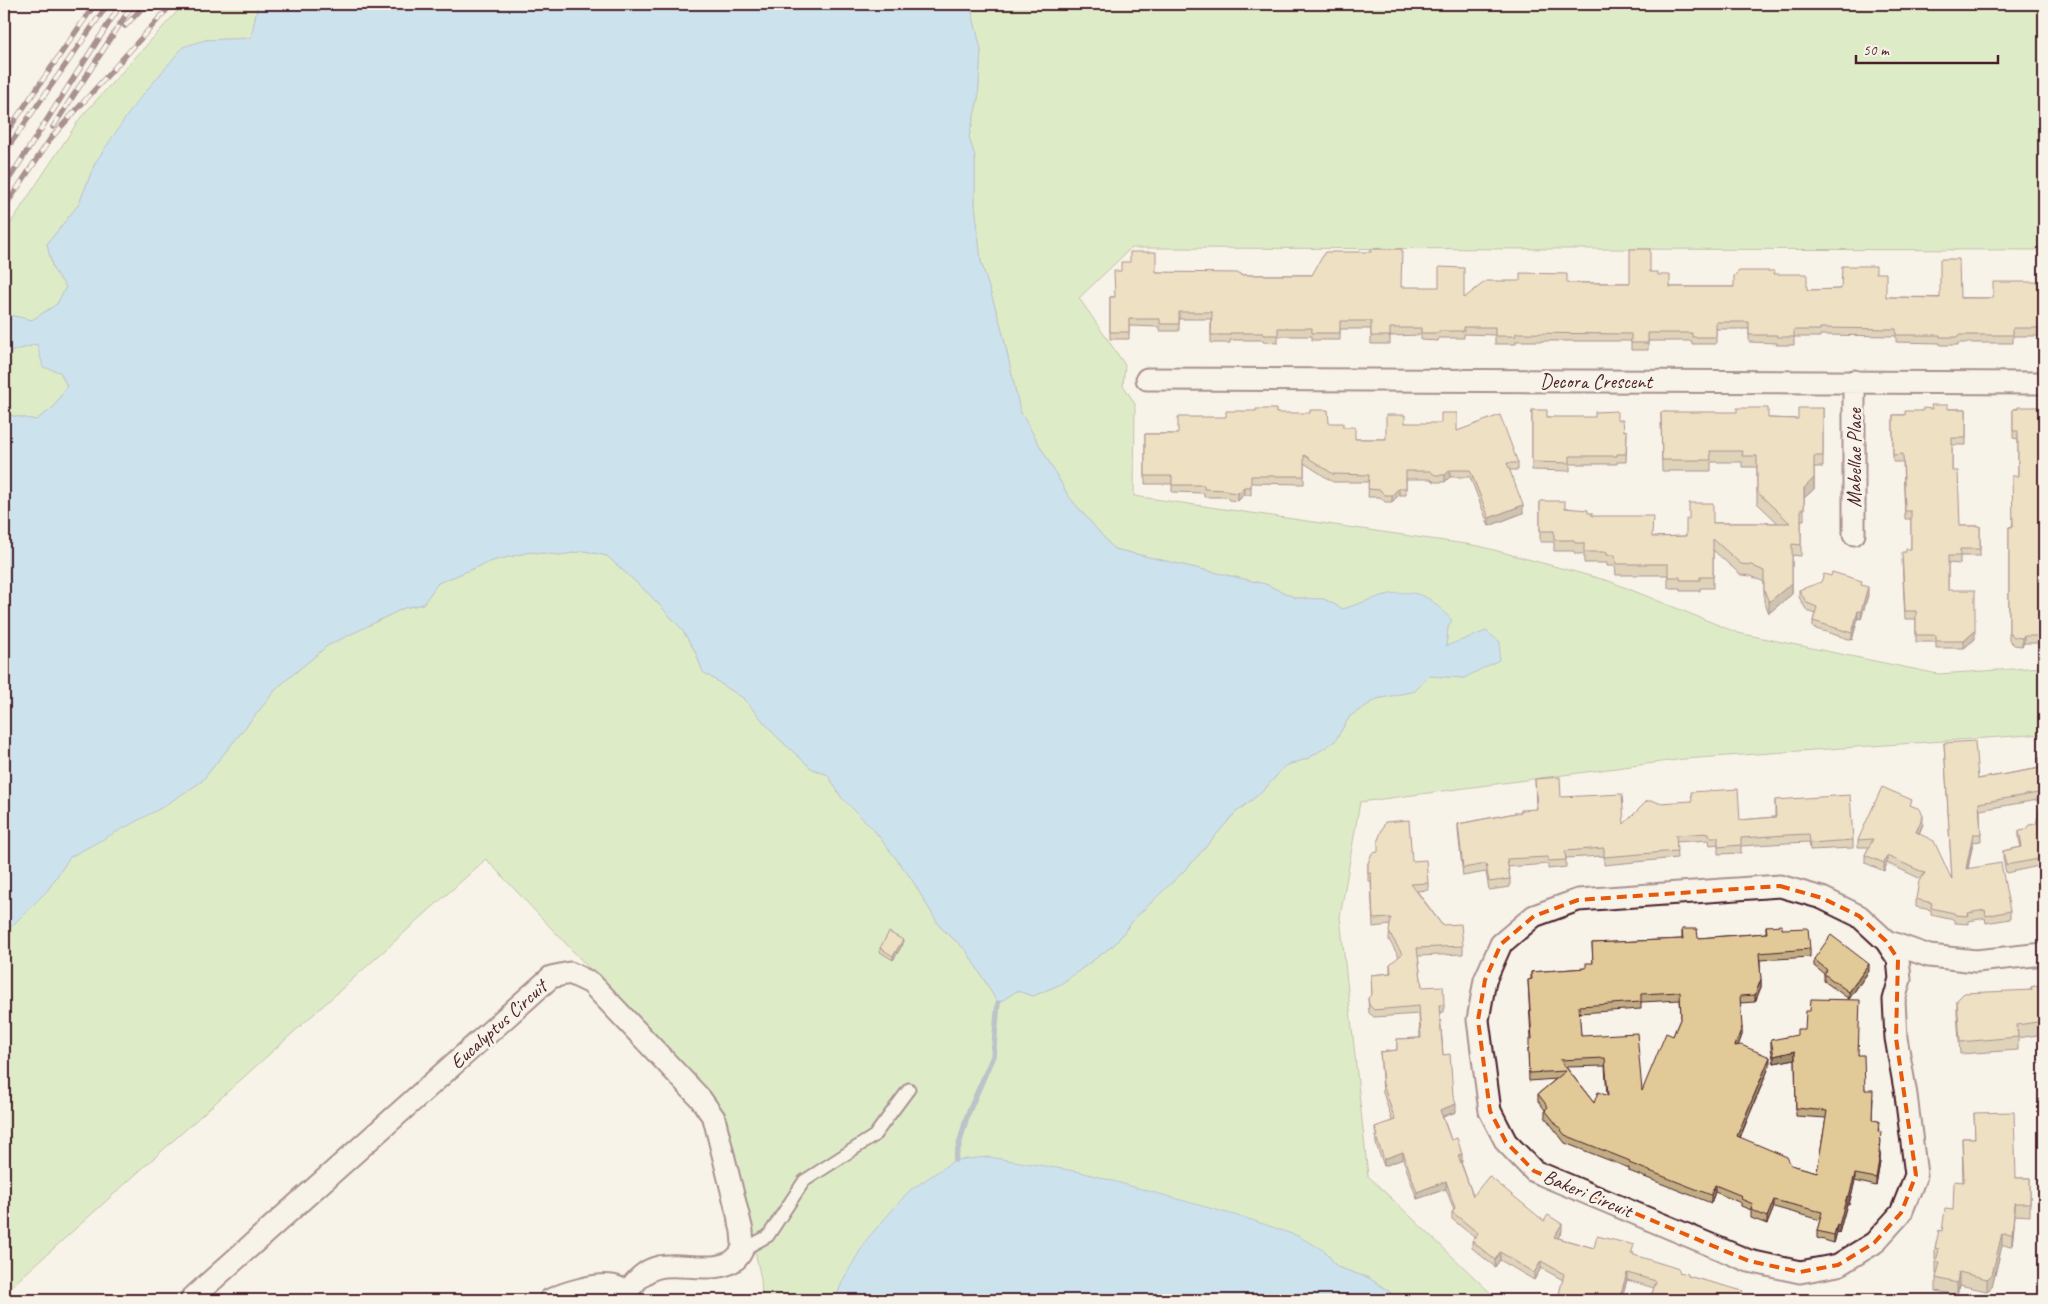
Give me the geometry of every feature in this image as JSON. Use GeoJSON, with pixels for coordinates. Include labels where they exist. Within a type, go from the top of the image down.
{"type":"FeatureCollection","features":[{"type":"Feature","properties":{"kind":"street","name":"Decora Crescent"},"geometry":{"type":"LineString","coordinates":[[1147,380],[2044,383]]}},
{"type":"Feature","properties":{"kind":"street","name":"Mabellae Place"},"geometry":{"type":"LineString","coordinates":[[1854,381],[1854,534]]}},
{"type":"Feature","properties":{"kind":"street","name":"Bakeri Circuit"},"geometry":{"type":"LineString","coordinates":[[1886,941],[1898,959],[1900,979],[1894,1000],[1896,1038],[1906,1095],[1916,1175],[1901,1213],[1874,1243],[1838,1265],[1800,1272],[1749,1261],[1534,1171],[1506,1142],[1490,1111],[1478,1020],[1485,980],[1501,944],[1534,916],[1578,900],[1780,886],[1822,898],[1859,916],[1886,941],[1929,956],[1976,961],[2044,954]]}},
{"type":"Feature","properties":{"kind":"street","name":"Eucalyptus Circuit"},"geometry":{"type":"LineString","coordinates":[[190,1300],[551,977],[570,973],[591,983],[700,1098],[714,1118],[742,1231],[742,1250]]}},
{"type":"Feature","properties":{"kind":"street"},"geometry":{"type":"LineString","coordinates":[[550,1300],[593,1286],[613,1286],[628,1296],[639,1276],[659,1267],[724,1266],[734,1260],[742,1250]]}},
{"type":"Feature","properties":{"kind":"lane"},"geometry":{"type":"LineString","coordinates":[[742,1250],[768,1236],[804,1181],[874,1136],[909,1089]]}},
{"type":"Feature","properties":{"kind":"highlighted area"},"geometry":{"type":"Polygon","coordinates":[[[1780,886],[1822,898],[1859,916],[1886,941],[1898,959],[1896,1038],[1916,1175],[1901,1213],[1874,1243],[1838,1265],[1800,1272],[1749,1261],[1534,1171],[1506,1142],[1490,1111],[1478,1020],[1485,980],[1501,944],[1534,916],[1578,900],[1780,886]]]}},
{"type":"Feature","properties":{"kind":"green space"},"geometry":{"type":"Polygon","coordinates":[[[184,4],[258,4],[251,38],[205,40],[95,163],[79,204],[47,244],[53,269],[66,287],[57,304],[32,320],[9,315],[4,319],[4,233],[81,117],[184,4]]]}},
{"type":"Feature","properties":{"kind":"green space"},"geometry":{"type":"Polygon","coordinates":[[[970,4],[2044,4],[2044,250],[1131,248],[1079,298],[1125,365],[1123,385],[1135,404],[1134,496],[1479,546],[1609,581],[1738,633],[1938,674],[2044,667],[2044,734],[1684,759],[1360,802],[1340,917],[1368,1176],[1498,1300],[1402,1300],[1369,1278],[1337,1267],[1325,1251],[844,1278],[835,1300],[762,1300],[761,1279],[725,1112],[486,859],[4,1293],[4,934],[47,891],[70,857],[201,782],[278,687],[327,646],[404,608],[423,604],[438,583],[492,561],[530,552],[560,555],[585,551],[607,556],[649,594],[681,628],[695,651],[703,672],[743,698],[776,736],[811,768],[828,775],[841,797],[874,830],[911,878],[940,927],[966,950],[998,1003],[1017,991],[1033,996],[1061,984],[1115,944],[1135,918],[1188,867],[1236,812],[1262,792],[1285,766],[1309,758],[1335,741],[1350,716],[1377,699],[1415,691],[1428,676],[1464,678],[1446,646],[1448,627],[1386,595],[1343,609],[1324,599],[1296,598],[1265,584],[1114,549],[1069,497],[1020,411],[1001,326],[981,262],[975,204],[975,157],[969,137],[978,99],[981,50],[970,4]]]}},
{"type":"Feature","properties":{"kind":"green space"},"geometry":{"type":"Polygon","coordinates":[[[37,344],[60,372],[67,386],[53,408],[36,420],[4,416],[4,359],[13,351],[37,344]]]}},
{"type":"Feature","properties":{"kind":"water"},"geometry":{"type":"Polygon","coordinates":[[[258,4],[970,4],[981,50],[978,99],[969,137],[975,157],[975,204],[981,262],[1001,326],[1020,411],[1069,497],[1114,549],[1265,584],[1296,598],[1324,599],[1343,609],[1386,595],[1408,593],[1419,595],[1432,601],[1452,620],[1448,627],[1446,646],[1486,631],[1500,642],[1499,660],[1464,678],[1429,676],[1415,691],[1377,699],[1350,716],[1335,741],[1309,758],[1285,766],[1262,792],[1236,812],[1188,867],[1135,918],[1115,944],[1061,984],[1033,996],[1017,991],[998,1003],[966,950],[940,927],[911,878],[874,830],[841,797],[828,775],[811,768],[776,736],[743,698],[703,672],[695,651],[681,628],[649,594],[607,556],[585,551],[560,555],[530,552],[492,561],[438,583],[423,604],[404,608],[327,646],[278,687],[201,782],[161,808],[70,857],[47,891],[4,934],[4,416],[36,420],[53,408],[67,386],[60,372],[43,367],[37,344],[13,351],[4,359],[4,319],[9,315],[32,320],[57,304],[66,287],[53,269],[47,244],[79,204],[95,163],[135,104],[183,47],[205,40],[251,38],[258,4]]]}},
{"type":"Feature","properties":{"kind":"water"},"geometry":{"type":"Polygon","coordinates":[[[989,1157],[1081,1172],[1252,1220],[1298,1236],[1325,1251],[1337,1267],[1369,1278],[1402,1300],[835,1300],[844,1278],[867,1239],[909,1191],[955,1160],[989,1157]]]}},
{"type":"Feature","properties":{"kind":"building"},"geometry":{"type":"Polygon","coordinates":[[[1371,249],[1402,249],[1401,287],[1439,287],[1439,267],[1464,268],[1464,298],[1486,281],[1520,281],[1520,273],[1567,274],[1567,283],[1630,283],[1630,249],[1650,249],[1650,272],[1658,272],[1658,275],[1670,275],[1670,287],[1734,287],[1734,276],[1739,271],[1775,271],[1774,274],[1807,274],[1807,290],[1841,289],[1842,266],[1876,266],[1876,273],[1886,273],[1886,297],[1940,298],[1940,259],[1959,259],[1960,298],[1993,298],[1993,282],[2038,282],[2038,288],[2044,288],[2044,328],[2013,328],[2013,335],[1958,335],[1958,337],[1940,337],[1940,335],[1896,335],[1896,329],[1820,328],[1820,330],[1794,330],[1794,337],[1777,337],[1777,335],[1749,335],[1749,322],[1716,322],[1716,337],[1692,337],[1692,333],[1648,333],[1648,343],[1631,343],[1631,334],[1516,333],[1516,336],[1495,336],[1495,327],[1464,327],[1464,331],[1439,331],[1438,333],[1421,333],[1421,328],[1390,328],[1390,336],[1371,336],[1371,321],[1340,321],[1340,333],[1312,333],[1312,328],[1278,328],[1278,335],[1230,333],[1230,335],[1211,335],[1212,312],[1179,312],[1179,324],[1160,324],[1160,319],[1129,319],[1129,332],[1110,332],[1110,297],[1115,297],[1114,271],[1121,271],[1121,262],[1130,262],[1130,252],[1156,252],[1156,272],[1312,275],[1325,252],[1371,252],[1371,249]]]}},
{"type":"Feature","properties":{"kind":"building"},"geometry":{"type":"Polygon","coordinates":[[[1931,405],[1948,405],[1948,409],[1966,409],[1966,438],[1952,438],[1952,471],[1958,471],[1960,526],[1980,526],[1980,549],[1960,549],[1960,556],[1948,556],[1948,590],[1975,590],[1975,631],[1964,641],[1936,641],[1936,635],[1916,635],[1916,611],[1905,611],[1902,552],[1906,552],[1906,549],[1911,549],[1911,511],[1905,511],[1903,454],[1893,455],[1893,415],[1905,415],[1905,411],[1923,411],[1923,408],[1932,409],[1931,405]]]}},
{"type":"Feature","properties":{"kind":"building"},"geometry":{"type":"Polygon","coordinates":[[[2018,407],[2044,407],[2044,636],[2024,636],[2022,638],[2014,637],[2009,632],[2009,527],[2013,527],[2012,476],[2018,476],[2018,431],[2013,431],[2013,409],[2018,409],[2018,407]]]}},
{"type":"Feature","properties":{"kind":"building"},"geometry":{"type":"Polygon","coordinates":[[[1737,408],[1768,408],[1768,418],[1798,419],[1798,408],[1823,408],[1823,456],[1814,456],[1814,478],[1804,488],[1804,509],[1801,509],[1801,545],[1792,544],[1792,583],[1769,602],[1764,590],[1764,571],[1751,565],[1741,564],[1713,539],[1713,577],[1700,577],[1700,580],[1680,580],[1680,577],[1668,577],[1668,564],[1616,564],[1615,555],[1607,555],[1607,552],[1584,552],[1584,543],[1575,543],[1574,540],[1554,540],[1554,531],[1540,531],[1540,501],[1565,501],[1565,508],[1588,510],[1588,513],[1592,513],[1592,516],[1653,516],[1652,537],[1686,536],[1686,519],[1689,519],[1689,503],[1713,503],[1713,523],[1790,523],[1757,492],[1757,456],[1742,456],[1743,451],[1710,451],[1711,460],[1662,460],[1661,412],[1737,412],[1737,408]]]}},
{"type":"Feature","properties":{"kind":"building"},"geometry":{"type":"Polygon","coordinates":[[[1256,409],[1276,409],[1276,413],[1310,413],[1310,410],[1328,410],[1329,423],[1343,423],[1343,427],[1355,427],[1355,439],[1386,439],[1386,415],[1405,415],[1405,423],[1441,423],[1441,413],[1457,413],[1457,431],[1500,415],[1518,463],[1507,463],[1523,505],[1489,518],[1470,470],[1450,470],[1445,475],[1435,475],[1430,471],[1406,471],[1406,488],[1399,488],[1392,495],[1385,495],[1380,490],[1368,489],[1369,475],[1333,474],[1304,455],[1304,476],[1251,476],[1251,487],[1244,487],[1238,493],[1226,490],[1204,489],[1204,485],[1172,485],[1172,476],[1145,476],[1145,434],[1178,434],[1178,417],[1226,417],[1226,411],[1256,411],[1256,409]]]}},
{"type":"Feature","properties":{"kind":"building"},"geometry":{"type":"Polygon","coordinates":[[[1532,410],[1547,410],[1547,417],[1595,417],[1595,412],[1617,411],[1617,420],[1623,420],[1624,431],[1627,431],[1626,454],[1617,454],[1617,456],[1570,456],[1570,463],[1532,462],[1532,410]]]}},
{"type":"Feature","properties":{"kind":"building"},"geometry":{"type":"Polygon","coordinates":[[[1832,572],[1862,581],[1861,585],[1868,587],[1861,611],[1858,611],[1852,633],[1813,621],[1817,607],[1807,603],[1799,590],[1821,582],[1824,574],[1831,576],[1832,572]]]}},
{"type":"Feature","properties":{"kind":"building"},"geometry":{"type":"Polygon","coordinates":[[[1975,741],[1978,779],[2041,768],[2039,758],[2044,757],[2044,792],[1979,803],[1981,834],[1973,834],[1966,869],[2001,863],[2010,911],[1986,916],[1985,910],[1968,913],[1969,916],[1955,915],[1954,913],[1931,908],[1932,903],[1916,899],[1919,881],[1925,873],[1887,856],[1884,863],[1865,855],[1873,839],[1858,840],[1882,787],[1912,800],[1910,805],[1920,809],[1923,816],[1916,832],[1934,841],[1952,880],[1944,743],[1975,741]]]}},
{"type":"Feature","properties":{"kind":"building"},"geometry":{"type":"Polygon","coordinates":[[[1560,777],[1561,797],[1622,794],[1624,824],[1647,801],[1658,803],[1692,801],[1691,792],[1738,789],[1740,820],[1776,817],[1775,800],[1850,795],[1853,840],[1810,843],[1809,834],[1787,835],[1741,838],[1741,845],[1718,847],[1718,837],[1710,837],[1709,833],[1676,835],[1677,851],[1604,857],[1604,848],[1565,851],[1566,860],[1548,861],[1548,857],[1507,859],[1510,879],[1489,882],[1486,864],[1463,868],[1458,824],[1521,812],[1521,810],[1537,809],[1535,779],[1560,777]]]}},
{"type":"Feature","properties":{"kind":"building"},"geometry":{"type":"Polygon","coordinates":[[[2044,796],[2044,887],[2039,859],[2006,865],[2003,851],[2022,847],[2019,831],[2025,830],[2029,825],[2036,824],[2044,796]]]}},
{"type":"Feature","properties":{"kind":"building"},"geometry":{"type":"Polygon","coordinates":[[[1409,820],[1412,861],[1426,860],[1428,883],[1411,884],[1442,925],[1461,924],[1463,946],[1417,948],[1422,987],[1443,986],[1444,1005],[1439,1005],[1443,1055],[1450,1054],[1453,1095],[1456,1104],[1440,1110],[1451,1140],[1457,1138],[1462,1154],[1458,1155],[1473,1196],[1489,1176],[1544,1221],[1548,1215],[1562,1224],[1554,1237],[1594,1248],[1597,1236],[1634,1245],[1631,1254],[1679,1269],[1679,1272],[1688,1274],[1688,1276],[1743,1291],[1741,1300],[1650,1300],[1656,1281],[1627,1273],[1619,1300],[1567,1300],[1558,1298],[1564,1274],[1541,1261],[1534,1273],[1500,1252],[1495,1260],[1472,1241],[1478,1233],[1452,1212],[1455,1208],[1446,1181],[1417,1192],[1403,1152],[1384,1159],[1376,1137],[1378,1136],[1375,1127],[1395,1120],[1383,1084],[1380,1052],[1397,1050],[1397,1039],[1421,1038],[1419,1006],[1374,1010],[1369,1005],[1368,998],[1372,994],[1371,975],[1391,973],[1390,964],[1402,954],[1389,932],[1391,918],[1373,919],[1371,873],[1368,873],[1368,863],[1372,853],[1378,852],[1378,840],[1385,822],[1409,820]]]}},
{"type":"Feature","properties":{"kind":"building"},"geometry":{"type":"Polygon","coordinates":[[[1782,925],[1782,929],[1808,928],[1810,949],[1759,953],[1761,979],[1755,995],[1740,996],[1742,1027],[1735,1046],[1741,1045],[1770,1057],[1737,1136],[1787,1157],[1791,1165],[1817,1172],[1827,1111],[1796,1108],[1795,1051],[1774,1056],[1771,1040],[1797,1035],[1797,1029],[1805,1029],[1806,1011],[1810,1011],[1811,999],[1860,1000],[1858,1055],[1864,1055],[1865,1090],[1873,1090],[1872,1120],[1879,1121],[1878,1132],[1881,1132],[1880,1154],[1876,1178],[1855,1174],[1834,1235],[1817,1231],[1822,1212],[1774,1200],[1767,1217],[1751,1210],[1753,1204],[1741,1199],[1742,1196],[1715,1185],[1711,1195],[1629,1163],[1630,1161],[1565,1135],[1545,1110],[1548,1107],[1538,1094],[1566,1071],[1529,1073],[1528,1049],[1529,1039],[1532,1039],[1528,980],[1532,979],[1531,972],[1586,968],[1586,963],[1593,963],[1592,943],[1683,939],[1682,929],[1697,929],[1698,938],[1767,933],[1766,926],[1782,925]],[[1680,992],[1641,994],[1641,1002],[1579,1006],[1581,1036],[1637,1033],[1642,1091],[1666,1033],[1673,1036],[1681,1017],[1680,992]],[[1605,1058],[1560,1060],[1594,1103],[1598,1092],[1608,1096],[1605,1058]]]}},
{"type":"Feature","properties":{"kind":"building"},"geometry":{"type":"Polygon","coordinates":[[[889,932],[903,940],[893,956],[880,948],[889,932]]]}},
{"type":"Feature","properties":{"kind":"building"},"geometry":{"type":"Polygon","coordinates":[[[1831,935],[1869,964],[1849,992],[1824,974],[1827,970],[1814,959],[1831,935]]]}},
{"type":"Feature","properties":{"kind":"building"},"geometry":{"type":"Polygon","coordinates":[[[2044,984],[2044,1021],[2017,1025],[2018,1037],[1960,1042],[1957,1000],[1964,993],[2032,990],[2031,987],[2044,984]]]}},
{"type":"Feature","properties":{"kind":"building"},"geometry":{"type":"Polygon","coordinates":[[[2014,1112],[2016,1178],[2030,1178],[2030,1203],[2015,1203],[2012,1234],[2002,1233],[1992,1275],[1987,1279],[1959,1272],[1957,1283],[1936,1278],[1940,1262],[1936,1262],[1939,1249],[1935,1248],[1939,1230],[1942,1231],[1945,1209],[1953,1210],[1954,1181],[1964,1182],[1962,1138],[1975,1138],[1974,1113],[2014,1112]]]}},
{"type":"Feature","properties":{"kind":"waterway"},"geometry":{"type":"LineString","coordinates":[[955,1160],[967,1116],[993,1056],[998,1003]]}},
{"type":"Feature","properties":{"kind":"railway"},"geometry":{"type":"LineString","coordinates":[[4,136],[95,4]]}},
{"type":"Feature","properties":{"kind":"railway"},"geometry":{"type":"LineString","coordinates":[[4,153],[108,4]]}},
{"type":"Feature","properties":{"kind":"railway"},"geometry":{"type":"LineString","coordinates":[[4,187],[121,4]]}},
{"type":"Feature","properties":{"kind":"railway"},"geometry":{"type":"LineString","coordinates":[[53,127],[133,4]]}},
{"type":"Feature","properties":{"kind":"railway"},"geometry":{"type":"LineString","coordinates":[[125,26],[146,4]]}},
{"type":"Feature","properties":{"kind":"railway"},"geometry":{"type":"LineString","coordinates":[[4,208],[51,138],[172,4]]}}]}
